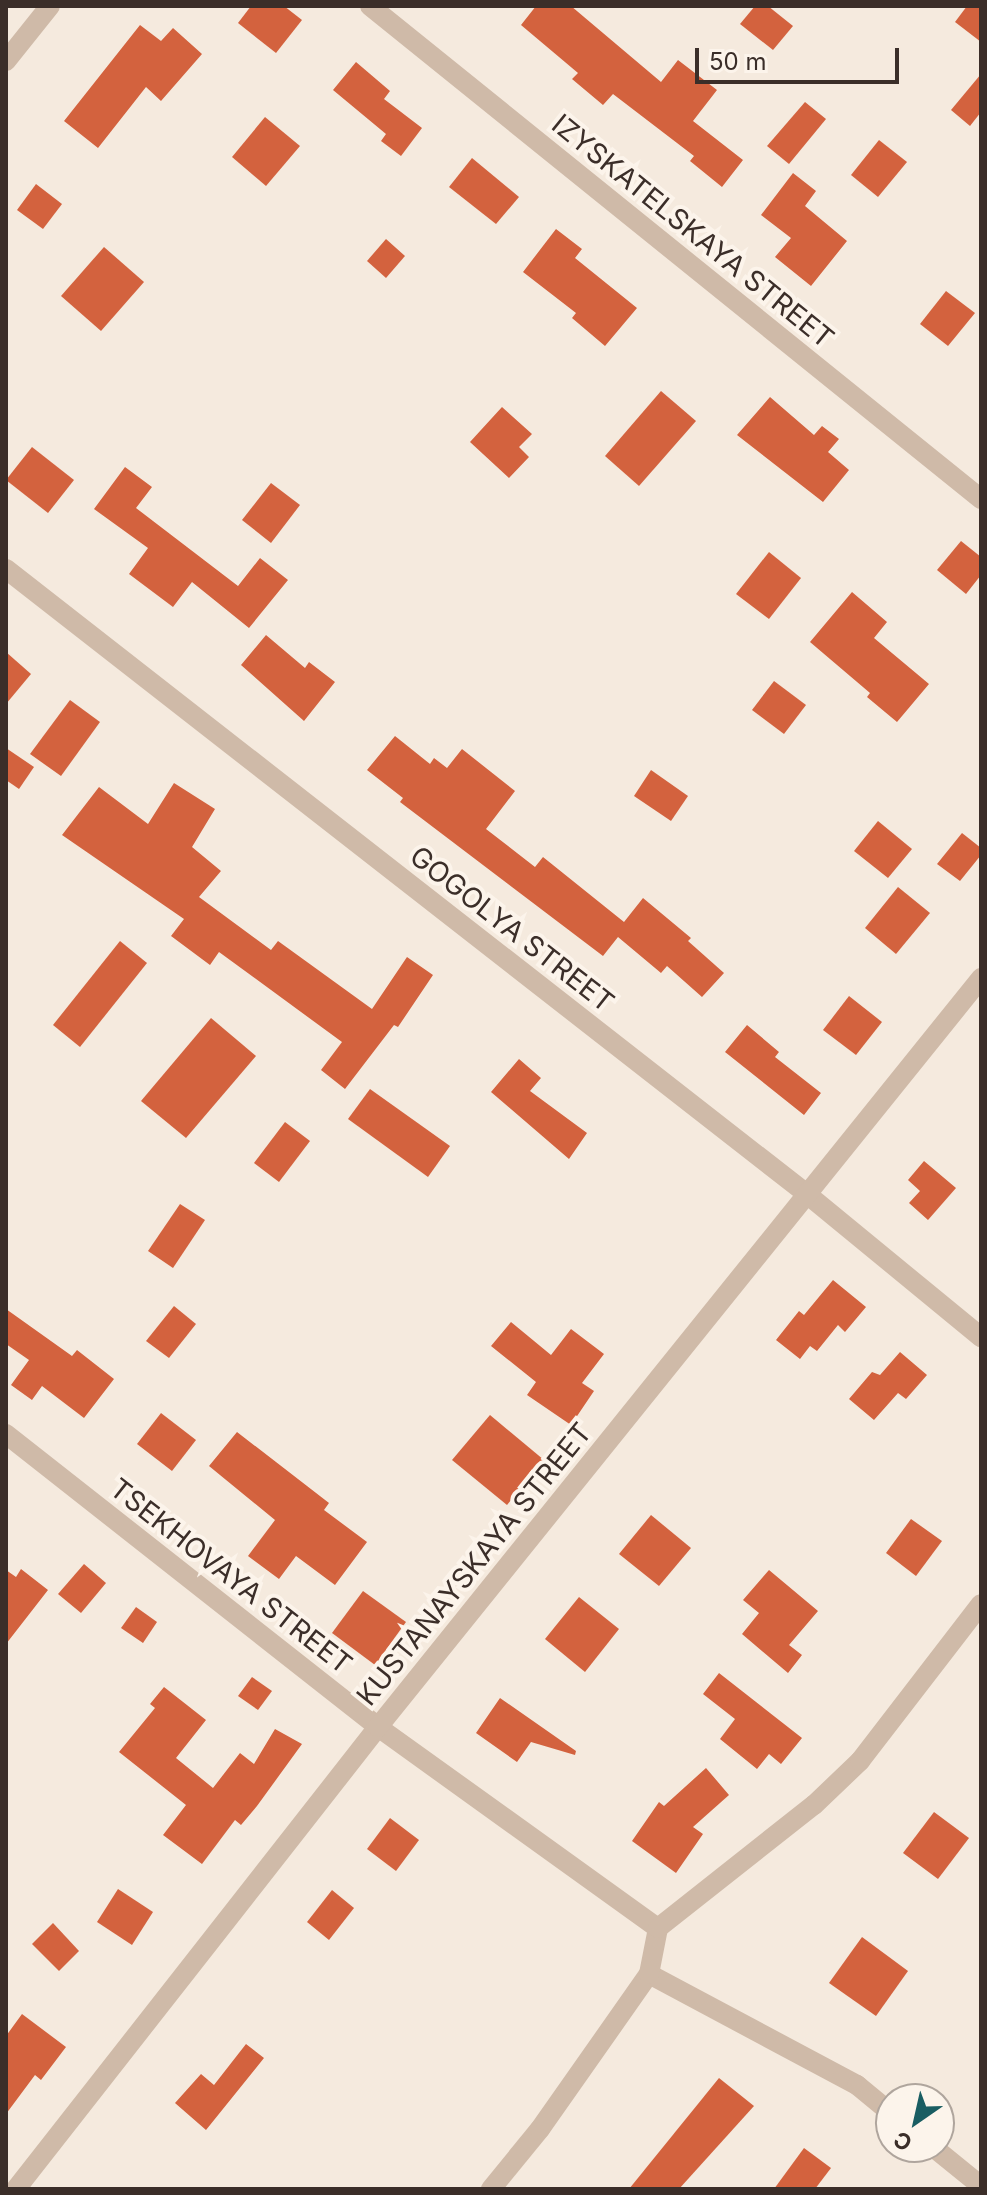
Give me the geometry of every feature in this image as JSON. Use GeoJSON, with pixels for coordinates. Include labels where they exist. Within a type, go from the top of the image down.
{"type":"FeatureCollection","features":[{"type":"Feature","properties":{"kind":"street"},"geometry":{"type":"LineString","coordinates":[[6,61],[50,6]]}},
{"type":"Feature","properties":{"kind":"street","name":"IZYSKATELSKAYA STREET"},"geometry":{"type":"LineString","coordinates":[[370,6],[981,499]]}},
{"type":"Feature","properties":{"kind":"street","name":"GOGOLYA STREET"},"geometry":{"type":"LineString","coordinates":[[6,569],[808,1195],[981,1337]]}},
{"type":"Feature","properties":{"kind":"street","name":"KUSTANAYSKAYA STREET"},"geometry":{"type":"LineString","coordinates":[[16,2189],[378,1727],[981,978]]}},
{"type":"Feature","properties":{"kind":"street","name":"TSEKHOVAYA STREET"},"geometry":{"type":"LineString","coordinates":[[6,1434],[378,1727],[658,1928]]}},
{"type":"Feature","properties":{"kind":"street"},"geometry":{"type":"LineString","coordinates":[[491,2189],[540,2129],[649,1974],[658,1928],[814,1805],[860,1761],[981,1604]]}},
{"type":"Feature","properties":{"kind":"street"},"geometry":{"type":"LineString","coordinates":[[649,1974],[857,2085],[875,2100]]}},
{"type":"Feature","properties":{"kind":"street"},"geometry":{"type":"LineString","coordinates":[[953,2163],[981,2186]]}},
{"type":"Feature","properties":{"kind":"building"},"geometry":{"type":"Polygon","coordinates":[[[251,6],[284,6],[302,20],[276,53],[238,23],[251,6]]]}},
{"type":"Feature","properties":{"kind":"building"},"geometry":{"type":"Polygon","coordinates":[[[536,6],[571,6],[661,82],[678,60],[717,90],[693,121],[743,160],[722,187],[690,161],[694,156],[613,94],[603,105],[572,79],[578,73],[521,25],[536,6]]]}},
{"type":"Feature","properties":{"kind":"building"},"geometry":{"type":"Polygon","coordinates":[[[755,6],[768,6],[793,26],[773,50],[740,24],[755,6]]]}},
{"type":"Feature","properties":{"kind":"building"},"geometry":{"type":"Polygon","coordinates":[[[967,6],[981,6],[981,42],[955,22],[967,6]]]}},
{"type":"Feature","properties":{"kind":"building"},"geometry":{"type":"Polygon","coordinates":[[[140,25],[161,41],[173,28],[202,54],[161,101],[146,87],[98,148],[64,121],[140,25]]]}},
{"type":"Feature","properties":{"kind":"building"},"geometry":{"type":"Polygon","coordinates":[[[356,62],[390,91],[384,99],[422,128],[401,156],[381,141],[386,134],[333,90],[356,62]]]}},
{"type":"Feature","properties":{"kind":"building"},"geometry":{"type":"Polygon","coordinates":[[[981,74],[981,112],[970,126],[951,110],[981,74]]]}},
{"type":"Feature","properties":{"kind":"building"},"geometry":{"type":"Polygon","coordinates":[[[805,102],[826,119],[789,164],[767,146],[805,102]]]}},
{"type":"Feature","properties":{"kind":"building"},"geometry":{"type":"Polygon","coordinates":[[[265,117],[300,146],[266,186],[232,157],[265,117]]]}},
{"type":"Feature","properties":{"kind":"building"},"geometry":{"type":"Polygon","coordinates":[[[879,140],[907,162],[878,197],[851,175],[879,140]]]}},
{"type":"Feature","properties":{"kind":"building"},"geometry":{"type":"Polygon","coordinates":[[[472,158],[519,197],[496,224],[449,187],[472,158]]]}},
{"type":"Feature","properties":{"kind":"building"},"geometry":{"type":"Polygon","coordinates":[[[793,173],[816,191],[805,206],[847,241],[811,286],[775,257],[791,238],[761,215],[793,173]]]}},
{"type":"Feature","properties":{"kind":"building"},"geometry":{"type":"Polygon","coordinates":[[[36,184],[62,204],[43,229],[17,210],[36,184]]]}},
{"type":"Feature","properties":{"kind":"building"},"geometry":{"type":"Polygon","coordinates":[[[556,229],[582,249],[575,258],[637,308],[605,346],[572,318],[576,313],[523,272],[556,229]]]}},
{"type":"Feature","properties":{"kind":"building"},"geometry":{"type":"Polygon","coordinates":[[[386,239],[405,256],[386,278],[367,261],[386,239]]]}},
{"type":"Feature","properties":{"kind":"building"},"geometry":{"type":"Polygon","coordinates":[[[104,247],[144,282],[101,331],[61,296],[104,247]]]}},
{"type":"Feature","properties":{"kind":"building"},"geometry":{"type":"Polygon","coordinates":[[[946,291],[975,313],[948,346],[920,324],[946,291]]]}},
{"type":"Feature","properties":{"kind":"building"},"geometry":{"type":"Polygon","coordinates":[[[661,391],[696,421],[639,486],[605,456],[661,391]]]}},
{"type":"Feature","properties":{"kind":"building"},"geometry":{"type":"Polygon","coordinates":[[[770,397],[814,435],[822,426],[839,439],[828,452],[849,470],[823,502],[737,435],[770,397]]]}},
{"type":"Feature","properties":{"kind":"building"},"geometry":{"type":"Polygon","coordinates":[[[502,407],[532,434],[519,447],[529,457],[509,478],[470,442],[502,407]]]}},
{"type":"Feature","properties":{"kind":"building"},"geometry":{"type":"Polygon","coordinates":[[[32,447],[74,480],[48,513],[6,480],[32,447]]]}},
{"type":"Feature","properties":{"kind":"building"},"geometry":{"type":"Polygon","coordinates":[[[125,467],[152,487],[136,508],[238,586],[260,558],[288,580],[249,628],[192,582],[173,607],[129,574],[148,548],[94,509],[125,467]]]}},
{"type":"Feature","properties":{"kind":"building"},"geometry":{"type":"Polygon","coordinates":[[[271,483],[300,505],[271,543],[242,520],[271,483]]]}},
{"type":"Feature","properties":{"kind":"building"},"geometry":{"type":"Polygon","coordinates":[[[961,541],[981,557],[981,575],[966,594],[937,570],[961,541]]]}},
{"type":"Feature","properties":{"kind":"building"},"geometry":{"type":"Polygon","coordinates":[[[769,552],[801,578],[769,619],[736,594],[769,552]]]}},
{"type":"Feature","properties":{"kind":"building"},"geometry":{"type":"Polygon","coordinates":[[[852,592],[887,622],[874,638],[929,684],[897,722],[867,697],[870,693],[810,642],[852,592]]]}},
{"type":"Feature","properties":{"kind":"building"},"geometry":{"type":"Polygon","coordinates":[[[266,635],[305,668],[309,662],[335,682],[304,721],[241,665],[266,635]]]}},
{"type":"Feature","properties":{"kind":"building"},"geometry":{"type":"Polygon","coordinates":[[[6,652],[31,674],[6,704],[6,652]]]}},
{"type":"Feature","properties":{"kind":"building"},"geometry":{"type":"Polygon","coordinates":[[[774,681],[806,705],[784,734],[752,710],[774,681]]]}},
{"type":"Feature","properties":{"kind":"building"},"geometry":{"type":"Polygon","coordinates":[[[70,700],[100,722],[61,776],[30,754],[70,700]]]}},
{"type":"Feature","properties":{"kind":"building"},"geometry":{"type":"Polygon","coordinates":[[[395,736],[430,764],[434,758],[447,768],[462,749],[515,791],[486,829],[535,867],[543,857],[624,922],[643,898],[691,938],[688,941],[724,973],[702,997],[667,966],[661,973],[618,937],[603,956],[400,802],[403,798],[367,770],[395,736]]]}},
{"type":"Feature","properties":{"kind":"building"},"geometry":{"type":"Polygon","coordinates":[[[6,748],[34,767],[19,789],[6,780],[6,748]]]}},
{"type":"Feature","properties":{"kind":"building"},"geometry":{"type":"Polygon","coordinates":[[[651,770],[688,796],[671,821],[634,796],[651,770]]]}},
{"type":"Feature","properties":{"kind":"building"},"geometry":{"type":"Polygon","coordinates":[[[174,783],[215,809],[192,847],[221,871],[199,897],[271,950],[278,941],[372,1009],[407,957],[433,975],[398,1027],[394,1025],[345,1089],[321,1070],[342,1042],[219,952],[210,965],[171,936],[184,919],[62,835],[99,787],[148,824],[174,783]]]}},
{"type":"Feature","properties":{"kind":"building"},"geometry":{"type":"Polygon","coordinates":[[[878,821],[912,849],[888,878],[854,851],[878,821]]]}},
{"type":"Feature","properties":{"kind":"building"},"geometry":{"type":"Polygon","coordinates":[[[962,833],[981,848],[981,855],[960,881],[937,864],[962,833]]]}},
{"type":"Feature","properties":{"kind":"building"},"geometry":{"type":"Polygon","coordinates":[[[898,887],[930,913],[896,954],[865,928],[898,887]]]}},
{"type":"Feature","properties":{"kind":"building"},"geometry":{"type":"Polygon","coordinates":[[[120,941],[147,963],[80,1047],[53,1025],[120,941]]]}},
{"type":"Feature","properties":{"kind":"building"},"geometry":{"type":"Polygon","coordinates":[[[849,996],[882,1022],[856,1055],[823,1030],[849,996]]]}},
{"type":"Feature","properties":{"kind":"building"},"geometry":{"type":"Polygon","coordinates":[[[211,1018],[256,1056],[186,1138],[141,1101],[211,1018]]]}},
{"type":"Feature","properties":{"kind":"building"},"geometry":{"type":"Polygon","coordinates":[[[747,1025],[779,1052],[775,1057],[821,1093],[804,1115],[725,1052],[747,1025]]]}},
{"type":"Feature","properties":{"kind":"building"},"geometry":{"type":"Polygon","coordinates":[[[519,1059],[541,1078],[530,1091],[587,1133],[569,1159],[491,1092],[519,1059]]]}},
{"type":"Feature","properties":{"kind":"building"},"geometry":{"type":"Polygon","coordinates":[[[370,1089],[450,1146],[428,1177],[348,1119],[370,1089]]]}},
{"type":"Feature","properties":{"kind":"building"},"geometry":{"type":"Polygon","coordinates":[[[285,1122],[310,1141],[279,1182],[254,1163],[285,1122]]]}},
{"type":"Feature","properties":{"kind":"building"},"geometry":{"type":"Polygon","coordinates":[[[924,1161],[956,1188],[928,1220],[909,1203],[920,1191],[908,1180],[924,1161]]]}},
{"type":"Feature","properties":{"kind":"building"},"geometry":{"type":"Polygon","coordinates":[[[180,1204],[205,1220],[173,1268],[148,1251],[180,1204]]]}},
{"type":"Feature","properties":{"kind":"building"},"geometry":{"type":"Polygon","coordinates":[[[833,1280],[866,1307],[845,1332],[838,1325],[817,1351],[810,1346],[800,1359],[776,1340],[799,1311],[804,1315],[833,1280]]]}},
{"type":"Feature","properties":{"kind":"building"},"geometry":{"type":"Polygon","coordinates":[[[174,1306],[196,1324],[169,1358],[146,1341],[174,1306]]]}},
{"type":"Feature","properties":{"kind":"building"},"geometry":{"type":"Polygon","coordinates":[[[6,1309],[72,1356],[77,1350],[114,1379],[84,1418],[42,1386],[32,1400],[11,1385],[29,1360],[6,1344],[6,1309]]]}},
{"type":"Feature","properties":{"kind":"building"},"geometry":{"type":"Polygon","coordinates":[[[511,1322],[551,1355],[571,1329],[604,1354],[582,1383],[594,1391],[571,1425],[527,1395],[536,1382],[491,1346],[511,1322]]]}},
{"type":"Feature","properties":{"kind":"building"},"geometry":{"type":"Polygon","coordinates":[[[900,1352],[927,1375],[906,1399],[898,1393],[874,1420],[849,1399],[872,1372],[880,1375],[900,1352]]]}},
{"type":"Feature","properties":{"kind":"building"},"geometry":{"type":"Polygon","coordinates":[[[161,1413],[196,1440],[172,1471],[137,1444],[161,1413]]]}},
{"type":"Feature","properties":{"kind":"building"},"geometry":{"type":"Polygon","coordinates":[[[490,1415],[544,1460],[507,1505],[452,1460],[490,1415]]]}},
{"type":"Feature","properties":{"kind":"building"},"geometry":{"type":"Polygon","coordinates":[[[237,1432],[329,1503],[324,1510],[367,1542],[335,1585],[296,1556],[279,1579],[248,1556],[275,1520],[209,1466],[237,1432]]]}},
{"type":"Feature","properties":{"kind":"building"},"geometry":{"type":"Polygon","coordinates":[[[651,1515],[691,1548],[659,1586],[619,1554],[651,1515]]]}},
{"type":"Feature","properties":{"kind":"building"},"geometry":{"type":"Polygon","coordinates":[[[911,1519],[942,1541],[916,1576],[886,1553],[911,1519]]]}},
{"type":"Feature","properties":{"kind":"building"},"geometry":{"type":"Polygon","coordinates":[[[84,1564],[106,1583],[81,1613],[58,1594],[84,1564]]]}},
{"type":"Feature","properties":{"kind":"building"},"geometry":{"type":"Polygon","coordinates":[[[21,1569],[48,1590],[6,1644],[6,1570],[16,1577],[21,1569]]]}},
{"type":"Feature","properties":{"kind":"building"},"geometry":{"type":"Polygon","coordinates":[[[769,1570],[818,1611],[789,1645],[802,1655],[788,1673],[742,1634],[759,1613],[743,1600],[769,1570]]]}},
{"type":"Feature","properties":{"kind":"building"},"geometry":{"type":"Polygon","coordinates":[[[363,1591],[406,1622],[375,1665],[332,1633],[363,1591]]]}},
{"type":"Feature","properties":{"kind":"building"},"geometry":{"type":"Polygon","coordinates":[[[579,1597],[619,1629],[585,1672],[545,1639],[579,1597]]]}},
{"type":"Feature","properties":{"kind":"building"},"geometry":{"type":"Polygon","coordinates":[[[136,1607],[157,1622],[143,1643],[121,1628],[136,1607]]]}},
{"type":"Feature","properties":{"kind":"building"},"geometry":{"type":"Polygon","coordinates":[[[719,1673],[802,1738],[781,1764],[769,1754],[757,1769],[720,1739],[735,1719],[703,1694],[719,1673]]]}},
{"type":"Feature","properties":{"kind":"building"},"geometry":{"type":"Polygon","coordinates":[[[252,1677],[272,1691],[258,1710],[238,1696],[252,1677]]]}},
{"type":"Feature","properties":{"kind":"building"},"geometry":{"type":"Polygon","coordinates":[[[164,1687],[206,1720],[176,1758],[213,1788],[240,1753],[254,1764],[275,1729],[302,1744],[257,1806],[241,1825],[235,1820],[202,1864],[163,1835],[186,1805],[119,1752],[155,1708],[150,1704],[164,1687]]]}},
{"type":"Feature","properties":{"kind":"building"},"geometry":{"type":"Polygon","coordinates":[[[500,1698],[576,1751],[575,1755],[531,1742],[517,1762],[476,1733],[500,1698]]]}},
{"type":"Feature","properties":{"kind":"building"},"geometry":{"type":"Polygon","coordinates":[[[706,1768],[729,1795],[693,1827],[703,1834],[676,1873],[632,1841],[659,1802],[664,1806],[706,1768]]]}},
{"type":"Feature","properties":{"kind":"building"},"geometry":{"type":"Polygon","coordinates":[[[934,1812],[969,1838],[938,1879],[903,1853],[934,1812]]]}},
{"type":"Feature","properties":{"kind":"building"},"geometry":{"type":"Polygon","coordinates":[[[390,1818],[419,1840],[396,1871],[367,1849],[390,1818]]]}},
{"type":"Feature","properties":{"kind":"building"},"geometry":{"type":"Polygon","coordinates":[[[118,1889],[153,1912],[132,1945],[97,1922],[118,1889]]]}},
{"type":"Feature","properties":{"kind":"building"},"geometry":{"type":"Polygon","coordinates":[[[332,1890],[354,1908],[329,1940],[307,1922],[332,1890]]]}},
{"type":"Feature","properties":{"kind":"building"},"geometry":{"type":"Polygon","coordinates":[[[53,1923],[79,1951],[59,1971],[32,1944],[53,1923]]]}},
{"type":"Feature","properties":{"kind":"building"},"geometry":{"type":"Polygon","coordinates":[[[862,1937],[908,1971],[876,2016],[829,1983],[862,1937]]]}},
{"type":"Feature","properties":{"kind":"building"},"geometry":{"type":"Polygon","coordinates":[[[22,2014],[66,2047],[41,2080],[35,2075],[6,2114],[6,2036],[22,2014]]]}},
{"type":"Feature","properties":{"kind":"building"},"geometry":{"type":"Polygon","coordinates":[[[246,2044],[264,2058],[206,2130],[175,2103],[201,2074],[214,2085],[246,2044]]]}},
{"type":"Feature","properties":{"kind":"building"},"geometry":{"type":"Polygon","coordinates":[[[719,2078],[754,2106],[679,2189],[629,2189],[719,2078]]]}},
{"type":"Feature","properties":{"kind":"building"},"geometry":{"type":"Polygon","coordinates":[[[804,2148],[831,2168],[815,2189],[774,2189],[804,2148]]]}}]}
